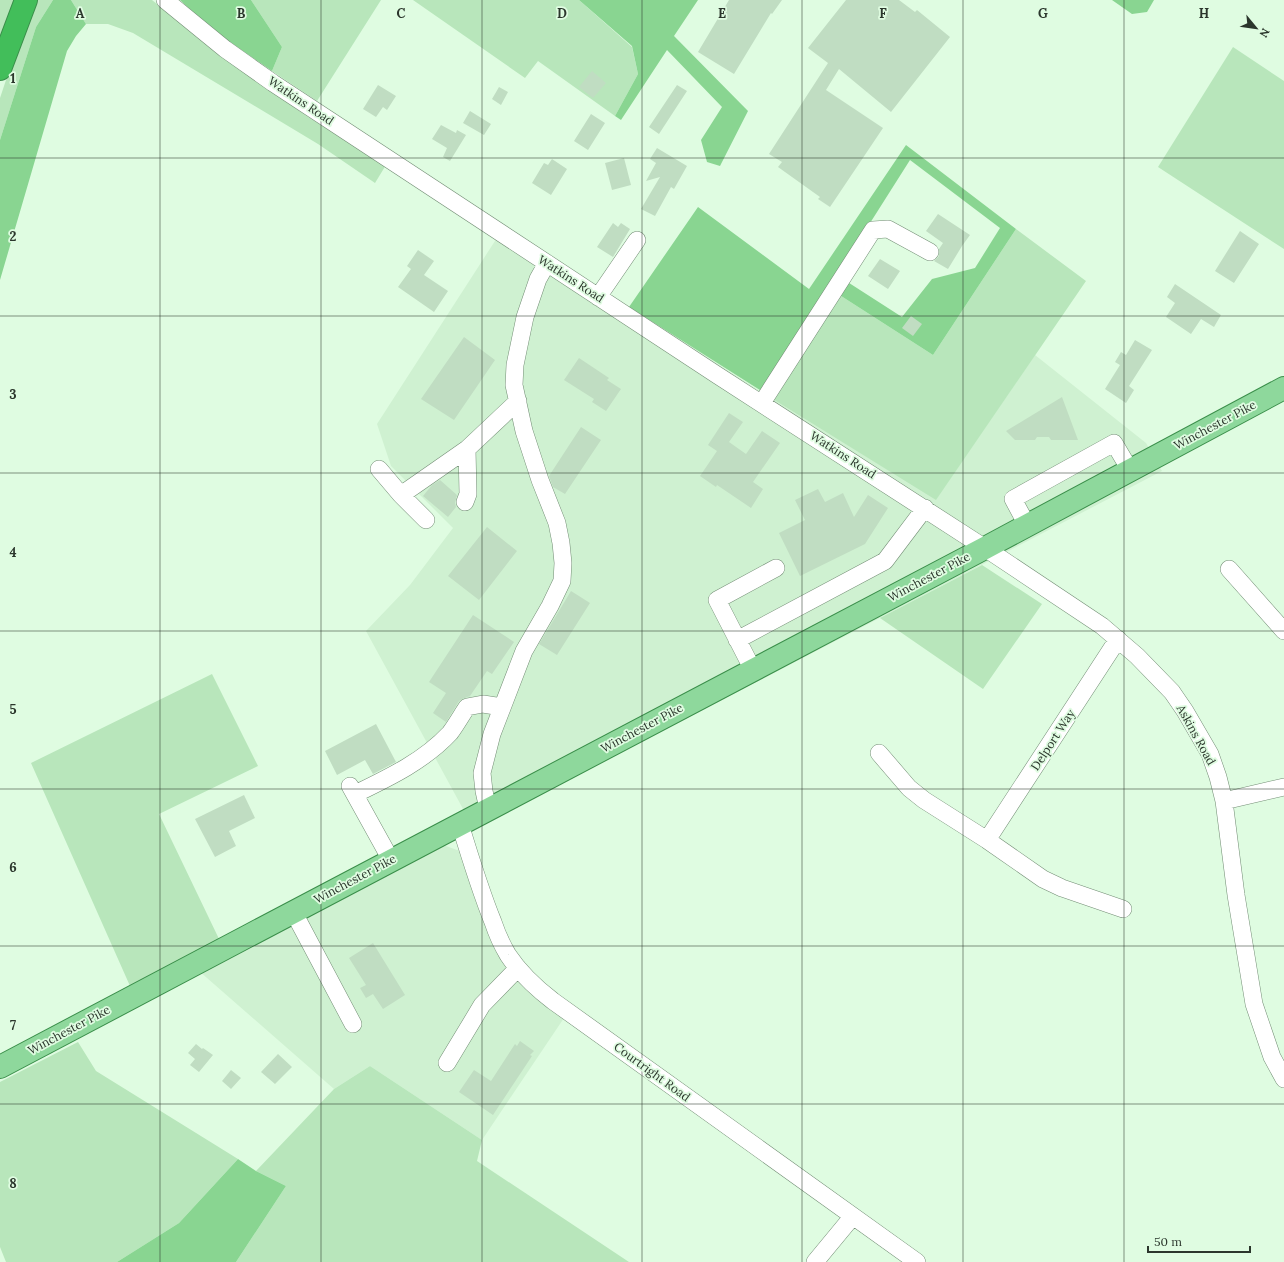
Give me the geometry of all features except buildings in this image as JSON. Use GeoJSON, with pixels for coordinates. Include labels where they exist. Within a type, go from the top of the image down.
{"type":"FeatureCollection","features":[{"type":"Feature","properties":{"kind":"highway"},"geometry":{"type":"LineString","coordinates":[[0,69],[26,0]]}},
{"type":"Feature","properties":{"kind":"main road","name":"Winchester Pike"},"geometry":{"type":"LineString","coordinates":[[0,1067],[985,548],[1284,388]]}},
{"type":"Feature","properties":{"kind":"street","name":"Watkins Road"},"geometry":{"type":"LineString","coordinates":[[164,0],[225,49],[273,83],[547,264],[985,548]]}},
{"type":"Feature","properties":{"kind":"street"},"geometry":{"type":"LineString","coordinates":[[762,403],[874,230],[888,229],[930,252]]}},
{"type":"Feature","properties":{"kind":"street"},"geometry":{"type":"LineString","coordinates":[[598,296],[637,240]]}},
{"type":"Feature","properties":{"kind":"street"},"geometry":{"type":"LineString","coordinates":[[488,809],[482,773],[492,734],[524,651],[550,606],[562,581],[563,563],[557,523],[540,480],[524,431],[514,385],[515,365],[525,317],[538,279],[547,264]]}},
{"type":"Feature","properties":{"kind":"street"},"geometry":{"type":"LineString","coordinates":[[401,495],[467,449],[518,401]]}},
{"type":"Feature","properties":{"kind":"street"},"geometry":{"type":"LineString","coordinates":[[1027,525],[1012,499],[1114,443],[1130,470]]}},
{"type":"Feature","properties":{"kind":"street"},"geometry":{"type":"LineString","coordinates":[[465,502],[468,494],[467,449]]}},
{"type":"Feature","properties":{"kind":"street"},"geometry":{"type":"LineString","coordinates":[[379,469],[401,495],[426,520]]}},
{"type":"Feature","properties":{"kind":"street"},"geometry":{"type":"LineString","coordinates":[[737,640],[885,561],[925,508]]}},
{"type":"Feature","properties":{"kind":"street","name":"Askins Road"},"geometry":{"type":"LineString","coordinates":[[985,548],[1102,626],[1118,639],[1172,692],[1210,754],[1224,801],[1236,895],[1254,1004],[1272,1057],[1284,1078]]}},
{"type":"Feature","properties":{"kind":"street"},"geometry":{"type":"LineString","coordinates":[[753,670],[717,600],[776,568]]}},
{"type":"Feature","properties":{"kind":"street"},"geometry":{"type":"LineString","coordinates":[[1229,569],[1284,631]]}},
{"type":"Feature","properties":{"kind":"street","name":"Delport Way"},"geometry":{"type":"LineString","coordinates":[[987,840],[1118,639]]}},
{"type":"Feature","properties":{"kind":"street"},"geometry":{"type":"LineString","coordinates":[[391,860],[352,790],[386,779],[434,747],[450,732],[467,707],[484,704],[502,707]]}},
{"type":"Feature","properties":{"kind":"street"},"geometry":{"type":"LineString","coordinates":[[878,753],[909,788],[924,800],[987,840],[1042,879],[1062,888],[1123,909]]}},
{"type":"Feature","properties":{"kind":"street"},"geometry":{"type":"LineString","coordinates":[[1224,801],[1284,787]]}},
{"type":"Feature","properties":{"kind":"street","name":"Courtright Road"},"geometry":{"type":"LineString","coordinates":[[460,824],[486,907],[498,935],[509,956],[535,987],[917,1262]]}},
{"type":"Feature","properties":{"kind":"street"},"geometry":{"type":"LineString","coordinates":[[293,912],[353,1024]]}},
{"type":"Feature","properties":{"kind":"street"},"geometry":{"type":"LineString","coordinates":[[447,1063],[482,1005],[518,968]]}},
{"type":"Feature","properties":{"kind":"street"},"geometry":{"type":"LineString","coordinates":[[815,1262],[853,1216]]}},
{"type":"Feature","properties":{"kind":"shaded area"},"geometry":{"type":"Polygon","coordinates":[[[0,0],[19,0],[0,53],[0,0]]]}},
{"type":"Feature","properties":{"kind":"shaded area"},"geometry":{"type":"Polygon","coordinates":[[[35,0],[53,0],[36,27],[0,140],[0,98],[26,20],[35,0]]]}},
{"type":"Feature","properties":{"kind":"shaded area"},"geometry":{"type":"Polygon","coordinates":[[[71,0],[152,0],[212,49],[308,117],[386,165],[375,183],[318,144],[133,33],[108,24],[86,24],[71,0]]]}},
{"type":"Feature","properties":{"kind":"shaded area"},"geometry":{"type":"Polygon","coordinates":[[[251,0],[381,0],[317,101],[272,71],[282,47],[251,0]]]}},
{"type":"Feature","properties":{"kind":"shaded area"},"geometry":{"type":"Polygon","coordinates":[[[413,0],[579,0],[632,47],[638,74],[615,116],[538,61],[525,78],[413,0]]]}},
{"type":"Feature","properties":{"kind":"shaded area"},"geometry":{"type":"Polygon","coordinates":[[[1233,47],[1284,81],[1284,249],[1158,167],[1233,47]]]}},
{"type":"Feature","properties":{"kind":"shaded area"},"geometry":{"type":"Polygon","coordinates":[[[504,227],[771,398],[936,499],[1035,355],[1146,443],[1162,471],[474,829],[366,631],[410,585],[453,528],[391,466],[377,424],[504,227]]]}},
{"type":"Feature","properties":{"kind":"shaded area"},"geometry":{"type":"Polygon","coordinates":[[[1016,229],[1086,281],[936,500],[771,398],[838,294],[933,355],[1016,229]]]}},
{"type":"Feature","properties":{"kind":"shaded area"},"geometry":{"type":"Polygon","coordinates":[[[982,565],[1042,604],[983,689],[880,618],[982,565]]]}},
{"type":"Feature","properties":{"kind":"shaded area"},"geometry":{"type":"Polygon","coordinates":[[[212,674],[258,766],[159,814],[220,941],[130,986],[31,763],[212,674]]]}},
{"type":"Feature","properties":{"kind":"shaded area"},"geometry":{"type":"Polygon","coordinates":[[[443,845],[460,851],[494,948],[523,987],[564,1018],[482,1140],[370,1066],[334,1089],[199,971],[443,845]]]}},
{"type":"Feature","properties":{"kind":"shaded area"},"geometry":{"type":"Polygon","coordinates":[[[78,1042],[96,1071],[238,1159],[179,1223],[117,1262],[6,1262],[0,1247],[0,1082],[78,1042]]]}},
{"type":"Feature","properties":{"kind":"shaded area"},"geometry":{"type":"Polygon","coordinates":[[[370,1066],[482,1140],[477,1161],[629,1262],[236,1262],[286,1186],[256,1171],[334,1089],[370,1066]]]}},
{"type":"Feature","properties":{"kind":"green space"},"geometry":{"type":"Polygon","coordinates":[[[53,0],[71,0],[86,24],[76,36],[67,51],[0,280],[0,140],[36,27],[53,0]]]}},
{"type":"Feature","properties":{"kind":"green space"},"geometry":{"type":"Polygon","coordinates":[[[180,0],[251,0],[282,47],[272,71],[210,28],[180,0]]]}},
{"type":"Feature","properties":{"kind":"green space"},"geometry":{"type":"Polygon","coordinates":[[[579,0],[698,0],[674,36],[748,111],[720,166],[707,162],[701,140],[722,107],[667,50],[621,120],[615,116],[638,74],[632,46],[579,0]]]}},
{"type":"Feature","properties":{"kind":"green space"},"geometry":{"type":"Polygon","coordinates":[[[1112,0],[1154,0],[1147,12],[1132,14],[1112,0]]]}},
{"type":"Feature","properties":{"kind":"green space"},"geometry":{"type":"Polygon","coordinates":[[[906,145],[1016,229],[933,355],[838,294],[846,281],[902,317],[932,279],[975,268],[1000,228],[910,160],[763,392],[629,307],[698,207],[809,289],[906,145]]]}},
{"type":"Feature","properties":{"kind":"green space"},"geometry":{"type":"Polygon","coordinates":[[[238,1159],[256,1171],[286,1186],[236,1262],[117,1262],[179,1223],[238,1159]]]}}]}
